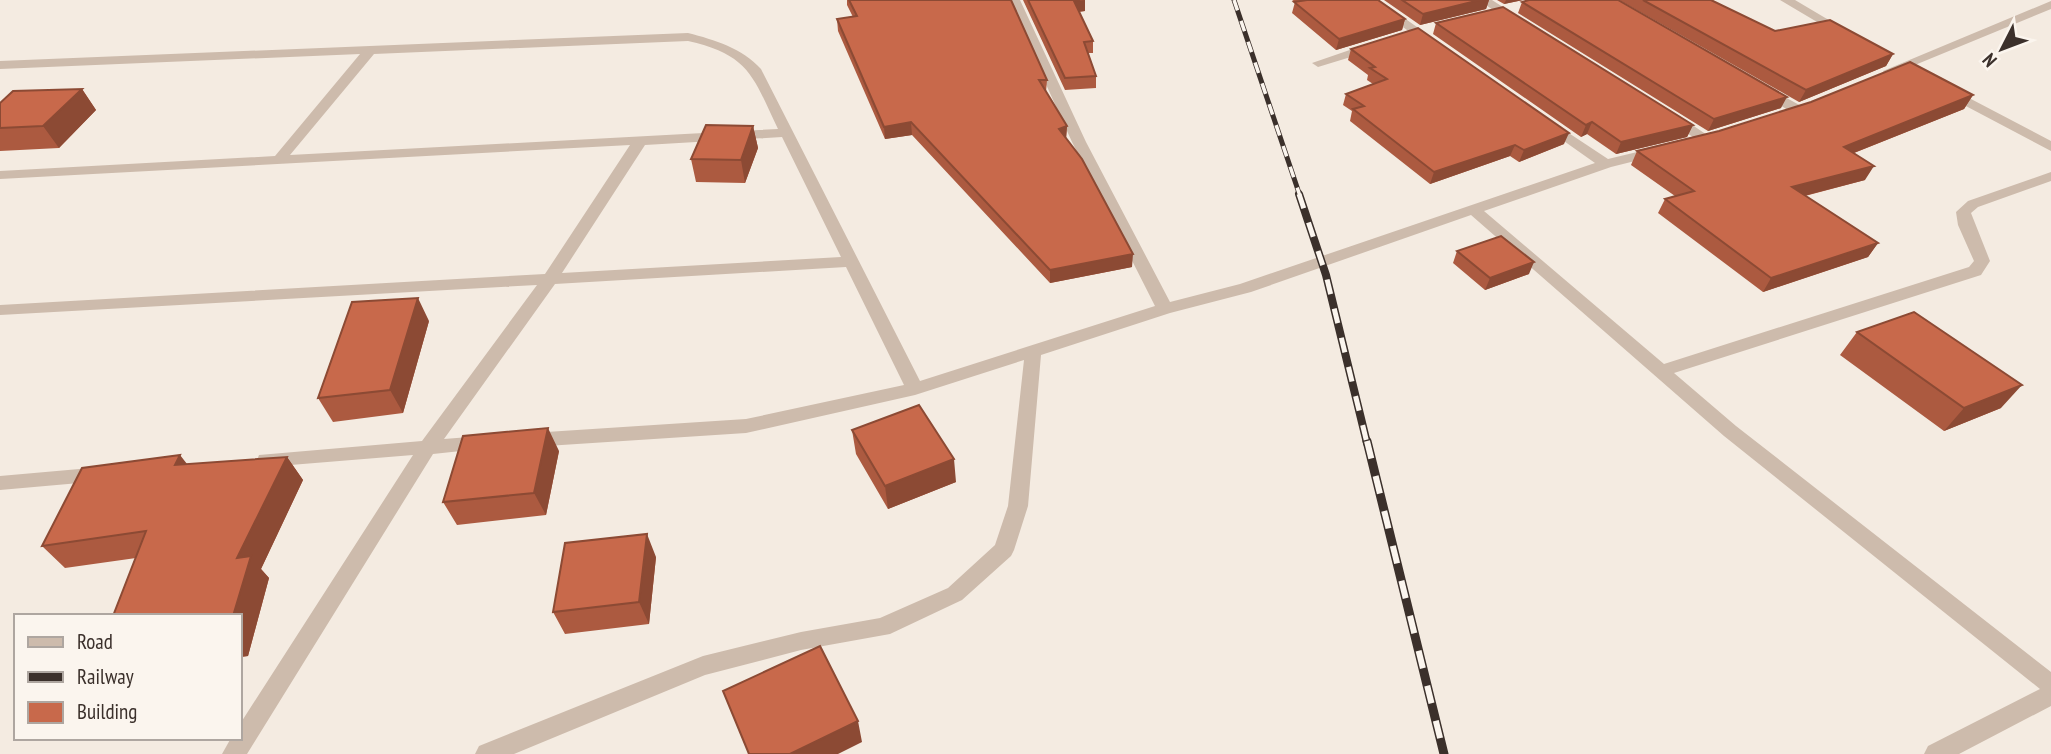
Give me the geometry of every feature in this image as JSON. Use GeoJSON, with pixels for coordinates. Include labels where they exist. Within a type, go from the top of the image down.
{"type":"FeatureCollection","features":[{"type":"Feature","properties":{"kind":"street"},"geometry":{"type":"LineString","coordinates":[[1014,0],[1079,142],[1165,309]]}},
{"type":"Feature","properties":{"kind":"street"},"geometry":{"type":"LineString","coordinates":[[1371,0],[1439,47]]}},
{"type":"Feature","properties":{"kind":"street"},"geometry":{"type":"LineString","coordinates":[[1484,0],[1525,26]]}},
{"type":"Feature","properties":{"kind":"street"},"geometry":{"type":"LineString","coordinates":[[1786,0],[1856,39]]}},
{"type":"Feature","properties":{"kind":"street"},"geometry":{"type":"LineString","coordinates":[[1879,75],[2044,4]]}},
{"type":"Feature","properties":{"kind":"street"},"geometry":{"type":"LineString","coordinates":[[1478,17],[1526,6]]}},
{"type":"Feature","properties":{"kind":"street"},"geometry":{"type":"LineString","coordinates":[[0,65],[688,37],[715,43],[732,50],[755,69],[849,262],[915,389]]}},
{"type":"Feature","properties":{"kind":"street"},"geometry":{"type":"LineString","coordinates":[[1318,63],[1380,44]]}},
{"type":"Feature","properties":{"kind":"street"},"geometry":{"type":"LineString","coordinates":[[279,160],[370,50]]}},
{"type":"Feature","properties":{"kind":"street"},"geometry":{"type":"LineString","coordinates":[[1750,82],[1804,107],[1772,118]]}},
{"type":"Feature","properties":{"kind":"street"},"geometry":{"type":"LineString","coordinates":[[1937,85],[2051,147]]}},
{"type":"Feature","properties":{"kind":"street"},"geometry":{"type":"LineString","coordinates":[[248,462],[747,426],[915,389],[1165,309],[1245,288],[1606,164],[1713,137],[1661,110]]}},
{"type":"Feature","properties":{"kind":"street"},"geometry":{"type":"LineString","coordinates":[[1539,117],[1606,164]]}},
{"type":"Feature","properties":{"kind":"street"},"geometry":{"type":"LineString","coordinates":[[0,175],[786,133]]}},
{"type":"Feature","properties":{"kind":"street"},"geometry":{"type":"LineString","coordinates":[[234,754],[428,447],[550,279],[640,141]]}},
{"type":"Feature","properties":{"kind":"street"},"geometry":{"type":"LineString","coordinates":[[1661,372],[1975,271],[1982,261],[1978,246],[1964,222],[1963,212],[1973,204],[2051,176]]}},
{"type":"Feature","properties":{"kind":"street"},"geometry":{"type":"LineString","coordinates":[[1473,209],[1730,431],[2051,685]]}},
{"type":"Feature","properties":{"kind":"street"},"geometry":{"type":"LineString","coordinates":[[0,310],[849,262]]}},
{"type":"Feature","properties":{"kind":"street"},"geometry":{"type":"LineString","coordinates":[[488,754],[703,666],[801,641],[882,627],[956,594],[1004,550],[1018,506],[1033,352]]}},
{"type":"Feature","properties":{"kind":"street"},"geometry":{"type":"LineString","coordinates":[[0,483],[124,472]]}},
{"type":"Feature","properties":{"kind":"street"},"geometry":{"type":"LineString","coordinates":[[1936,754],[2051,695]]}},
{"type":"Feature","properties":{"kind":"building"},"geometry":{"type":"Polygon","coordinates":[[[849,0],[1011,0],[1047,80],[1039,80],[1067,126],[1059,129],[1082,159],[1133,254],[1050,270],[911,122],[884,127],[837,19],[857,16],[849,0]]]}},
{"type":"Feature","properties":{"kind":"building"},"geometry":{"type":"Polygon","coordinates":[[[1028,0],[1080,0],[1074,1],[1093,41],[1084,42],[1096,76],[1065,78],[1028,0]]]}},
{"type":"Feature","properties":{"kind":"building"},"geometry":{"type":"Polygon","coordinates":[[[1378,0],[1405,19],[1339,39],[1294,2],[1378,0]]]}},
{"type":"Feature","properties":{"kind":"building"},"geometry":{"type":"Polygon","coordinates":[[[1402,0],[1480,0],[1423,14],[1402,0]]]}},
{"type":"Feature","properties":{"kind":"building"},"geometry":{"type":"Polygon","coordinates":[[[1618,0],[1787,97],[1714,119],[1522,2],[1618,0]]]}},
{"type":"Feature","properties":{"kind":"building"},"geometry":{"type":"Polygon","coordinates":[[[1643,0],[1711,0],[1775,31],[1830,20],[1893,54],[1806,90],[1643,0]]]}},
{"type":"Feature","properties":{"kind":"building"},"geometry":{"type":"Polygon","coordinates":[[[1503,7],[1693,125],[1621,142],[1592,122],[1586,125],[1436,23],[1503,7]]]}},
{"type":"Feature","properties":{"kind":"building"},"geometry":{"type":"Polygon","coordinates":[[[1418,28],[1569,133],[1524,150],[1515,145],[1434,172],[1353,109],[1364,106],[1346,94],[1387,79],[1370,68],[1375,67],[1351,49],[1418,28]]]}},
{"type":"Feature","properties":{"kind":"building"},"geometry":{"type":"Polygon","coordinates":[[[1910,62],[1973,95],[1844,147],[1874,166],[1792,187],[1878,243],[1771,278],[1665,199],[1694,191],[1637,151],[1719,131],[1811,102],[1910,62]]]}},
{"type":"Feature","properties":{"kind":"building"},"geometry":{"type":"Polygon","coordinates":[[[82,89],[43,126],[0,128],[0,103],[13,91],[82,89]]]}},
{"type":"Feature","properties":{"kind":"building"},"geometry":{"type":"Polygon","coordinates":[[[706,125],[753,126],[741,160],[691,159],[706,125]]]}},
{"type":"Feature","properties":{"kind":"building"},"geometry":{"type":"Polygon","coordinates":[[[1501,236],[1534,262],[1490,278],[1457,251],[1501,236]]]}},
{"type":"Feature","properties":{"kind":"building"},"geometry":{"type":"Polygon","coordinates":[[[418,298],[390,390],[318,398],[352,302],[418,298]]]}},
{"type":"Feature","properties":{"kind":"building"},"geometry":{"type":"Polygon","coordinates":[[[1914,312],[2022,385],[1964,408],[1857,332],[1914,312]]]}},
{"type":"Feature","properties":{"kind":"building"},"geometry":{"type":"Polygon","coordinates":[[[919,405],[954,459],[885,486],[852,430],[919,405]]]}},
{"type":"Feature","properties":{"kind":"building"},"geometry":{"type":"Polygon","coordinates":[[[548,428],[534,493],[443,502],[463,436],[548,428]]]}},
{"type":"Feature","properties":{"kind":"building"},"geometry":{"type":"Polygon","coordinates":[[[180,455],[175,465],[287,457],[237,558],[251,556],[234,614],[114,614],[146,531],[42,546],[82,468],[180,455]]]}},
{"type":"Feature","properties":{"kind":"building"},"geometry":{"type":"Polygon","coordinates":[[[647,534],[639,602],[553,612],[565,543],[647,534]]]}},
{"type":"Feature","properties":{"kind":"building"},"geometry":{"type":"Polygon","coordinates":[[[820,646],[858,721],[790,754],[749,754],[723,691],[820,646]]]}},
{"type":"Feature","properties":{"kind":"railway"},"geometry":{"type":"LineString","coordinates":[[1234,0],[1300,196]]}},
{"type":"Feature","properties":{"kind":"railway"},"geometry":{"type":"LineString","coordinates":[[1299,194],[1326,275],[1367,443]]}},
{"type":"Feature","properties":{"kind":"railway"},"geometry":{"type":"LineString","coordinates":[[1367,441],[1444,754]]}}]}
